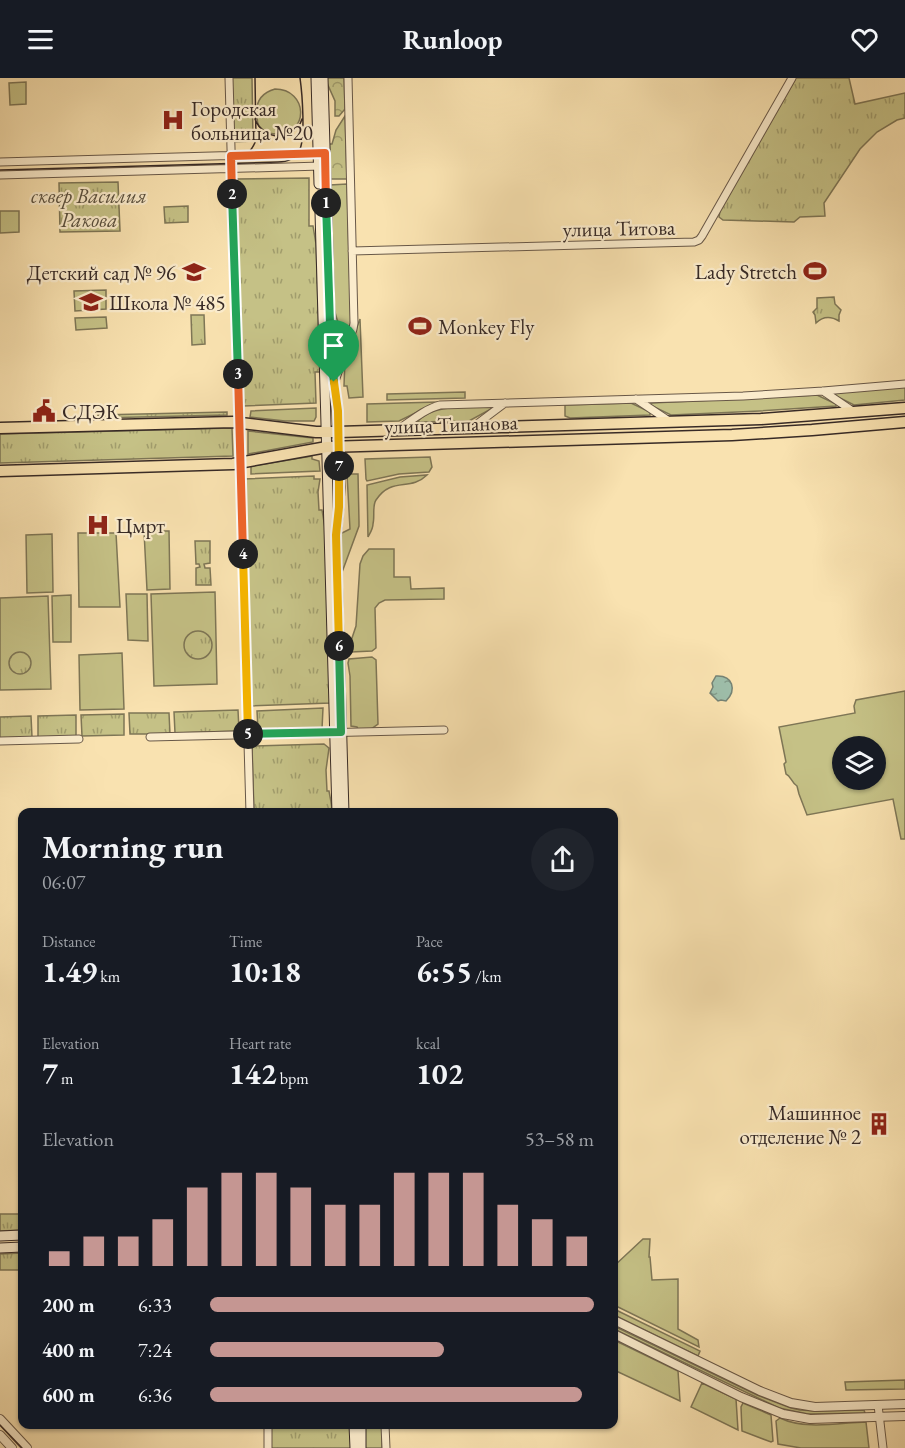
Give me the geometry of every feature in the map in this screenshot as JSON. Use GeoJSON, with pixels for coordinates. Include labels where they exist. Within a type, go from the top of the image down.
{"type":"FeatureCollection","features":[{"type":"Feature","properties":{"kind":"main road"},"geometry":{"type":"LineString","coordinates":[[316,78],[322,153]]}},
{"type":"Feature","properties":{"kind":"main road"},"geometry":{"type":"LineString","coordinates":[[322,78],[326,432],[338,732],[344,808]]}},
{"type":"Feature","properties":{"kind":"main road"},"geometry":{"type":"LineString","coordinates":[[322,166],[331,354],[338,411],[337,808]]}},
{"type":"Feature","properties":{"kind":"main road","name":"улица Типанова"},"geometry":{"type":"LineString","coordinates":[[0,428],[240,423],[338,432],[671,423],[905,408]]}},
{"type":"Feature","properties":{"kind":"main road","name":"улица Типанова"},"geometry":{"type":"LineString","coordinates":[[0,471],[233,464],[327,447],[722,435],[905,422]]}},
{"type":"Feature","properties":{"kind":"main road"},"geometry":{"type":"LineString","coordinates":[[0,1236],[18,1235]]}},
{"type":"Feature","properties":{"kind":"main road"},"geometry":{"type":"LineString","coordinates":[[0,1248],[18,1247]]}},
{"type":"Feature","properties":{"kind":"main road"},"geometry":{"type":"LineString","coordinates":[[354,1429],[355,1448]]}},
{"type":"Feature","properties":{"kind":"main road"},"geometry":{"type":"LineString","coordinates":[[361,1429],[361,1448]]}},
{"type":"Feature","properties":{"kind":"street"},"geometry":{"type":"LineString","coordinates":[[229,78],[250,808]]}},
{"type":"Feature","properties":{"kind":"street"},"geometry":{"type":"LineString","coordinates":[[334,382],[354,323],[348,78]]}},
{"type":"Feature","properties":{"kind":"street","name":"улица Титова"},"geometry":{"type":"LineString","coordinates":[[352,251],[694,242],[699,240],[710,222],[792,78]]}},
{"type":"Feature","properties":{"kind":"street"},"geometry":{"type":"LineString","coordinates":[[0,162],[322,153]]}},
{"type":"Feature","properties":{"kind":"street"},"geometry":{"type":"LineString","coordinates":[[0,175],[322,166]]}},
{"type":"Feature","properties":{"kind":"street"},"geometry":{"type":"LineString","coordinates":[[398,430],[436,406],[743,396],[905,384]]}},
{"type":"Feature","properties":{"kind":"street"},"geometry":{"type":"LineString","coordinates":[[822,391],[854,412]]}},
{"type":"Feature","properties":{"kind":"street"},"geometry":{"type":"LineString","coordinates":[[636,399],[671,423]]}},
{"type":"Feature","properties":{"kind":"street"},"geometry":{"type":"LineString","coordinates":[[472,428],[505,403]]}},
{"type":"Feature","properties":{"kind":"street"},"geometry":{"type":"LineString","coordinates":[[150,737],[444,730]]}},
{"type":"Feature","properties":{"kind":"street"},"geometry":{"type":"LineString","coordinates":[[0,741],[79,739]]}},
{"type":"Feature","properties":{"kind":"street"},"geometry":{"type":"LineString","coordinates":[[618,1322],[785,1401],[815,1407],[905,1404]]}},
{"type":"Feature","properties":{"kind":"street"},"geometry":{"type":"LineString","coordinates":[[618,1336],[741,1397],[783,1414],[810,1419],[905,1416]]}},
{"type":"Feature","properties":{"kind":"street"},"geometry":{"type":"LineString","coordinates":[[878,1405],[883,1448]]}},
{"type":"Feature","properties":{"kind":"street"},"geometry":{"type":"LineString","coordinates":[[0,1419],[27,1448]]}},
{"type":"Feature","properties":{"kind":"street"},"geometry":{"type":"LineString","coordinates":[[268,1429],[268,1448]]}},
{"type":"Feature","properties":{"kind":"street"},"geometry":{"type":"LineString","coordinates":[[385,1429],[386,1448]]}},
{"type":"Feature","properties":{"kind":"street"},"geometry":{"type":"LineString","coordinates":[[0,1435],[12,1448]]}},
{"type":"Feature","properties":{"kind":"green space"},"geometry":{"type":"Polygon","coordinates":[[[232,78],[252,78],[253,141],[234,142],[232,78]]]}},
{"type":"Feature","properties":{"kind":"green space"},"geometry":{"type":"Polygon","coordinates":[[[327,78],[344,78],[345,109],[339,116],[335,116],[335,101],[327,78]]]}},
{"type":"Feature","properties":{"kind":"green space"},"geometry":{"type":"Polygon","coordinates":[[[796,78],[849,78],[855,104],[905,93],[905,118],[877,132],[860,149],[824,203],[825,216],[800,217],[794,222],[723,220],[719,217],[720,211],[796,78]]]}},
{"type":"Feature","properties":{"kind":"green space"},"geometry":{"type":"Polygon","coordinates":[[[26,82],[26,104],[10,105],[9,83],[26,82]]]}},
{"type":"Feature","properties":{"kind":"green space"},"geometry":{"type":"Polygon","coordinates":[[[275,89],[286,91],[294,96],[301,112],[295,127],[287,132],[276,134],[262,129],[257,121],[258,103],[263,96],[275,89]]]}},
{"type":"Feature","properties":{"kind":"green space"},"geometry":{"type":"Polygon","coordinates":[[[345,116],[347,179],[329,179],[328,144],[332,144],[336,130],[345,116]]]}},
{"type":"Feature","properties":{"kind":"green space"},"geometry":{"type":"Polygon","coordinates":[[[309,178],[309,226],[313,226],[316,244],[320,372],[315,372],[316,403],[243,406],[236,179],[309,178]]]}},
{"type":"Feature","properties":{"kind":"green space","name":"сквер Василия Ракова"},"geometry":{"type":"Polygon","coordinates":[[[118,182],[120,231],[60,232],[59,183],[118,182]]]}},
{"type":"Feature","properties":{"kind":"green space"},"geometry":{"type":"Polygon","coordinates":[[[347,184],[351,323],[343,341],[333,305],[330,185],[347,184]]]}},
{"type":"Feature","properties":{"kind":"green space"},"geometry":{"type":"Polygon","coordinates":[[[188,206],[188,222],[165,223],[164,207],[188,206]]]}},
{"type":"Feature","properties":{"kind":"green space"},"geometry":{"type":"Polygon","coordinates":[[[0,211],[19,211],[19,232],[0,233],[0,211]]]}},
{"type":"Feature","properties":{"kind":"green space"},"geometry":{"type":"Polygon","coordinates":[[[106,290],[106,309],[75,311],[74,291],[106,290]]]}},
{"type":"Feature","properties":{"kind":"green space"},"geometry":{"type":"Polygon","coordinates":[[[834,297],[835,304],[841,310],[839,321],[827,318],[816,323],[813,312],[817,308],[817,298],[834,297]]]}},
{"type":"Feature","properties":{"kind":"green space"},"geometry":{"type":"Polygon","coordinates":[[[191,315],[204,315],[205,344],[192,345],[191,315]]]}},
{"type":"Feature","properties":{"kind":"green space"},"geometry":{"type":"Polygon","coordinates":[[[106,317],[107,328],[76,330],[75,318],[106,317]]]}},
{"type":"Feature","properties":{"kind":"green space"},"geometry":{"type":"Polygon","coordinates":[[[360,319],[363,397],[349,398],[347,386],[344,386],[345,359],[360,319]]]}},
{"type":"Feature","properties":{"kind":"green space"},"geometry":{"type":"Polygon","coordinates":[[[905,387],[905,400],[854,405],[834,395],[836,393],[905,387]]]}},
{"type":"Feature","properties":{"kind":"green space"},"geometry":{"type":"Polygon","coordinates":[[[465,392],[465,398],[387,400],[387,394],[465,392]]]}},
{"type":"Feature","properties":{"kind":"green space"},"geometry":{"type":"Polygon","coordinates":[[[817,395],[836,406],[671,415],[650,405],[652,403],[817,395]]]}},
{"type":"Feature","properties":{"kind":"green space"},"geometry":{"type":"Polygon","coordinates":[[[438,402],[399,421],[367,422],[367,404],[438,402]]]}},
{"type":"Feature","properties":{"kind":"green space"},"geometry":{"type":"Polygon","coordinates":[[[631,403],[650,412],[650,415],[570,418],[565,416],[565,405],[631,403]]]}},
{"type":"Feature","properties":{"kind":"green space"},"geometry":{"type":"Polygon","coordinates":[[[316,408],[314,421],[285,421],[250,417],[251,411],[316,408]]]}},
{"type":"Feature","properties":{"kind":"green space"},"geometry":{"type":"Polygon","coordinates":[[[493,408],[469,421],[417,422],[424,416],[442,409],[493,408]]]}},
{"type":"Feature","properties":{"kind":"green space"},"geometry":{"type":"Polygon","coordinates":[[[227,412],[227,415],[98,418],[98,415],[227,412]]]}},
{"type":"Feature","properties":{"kind":"green space"},"geometry":{"type":"Polygon","coordinates":[[[232,428],[233,456],[0,463],[0,434],[232,428]]]}},
{"type":"Feature","properties":{"kind":"green space"},"geometry":{"type":"Polygon","coordinates":[[[248,431],[313,438],[313,442],[248,454],[248,431]]]}},
{"type":"Feature","properties":{"kind":"green space"},"geometry":{"type":"Polygon","coordinates":[[[312,456],[312,459],[319,461],[320,471],[251,474],[252,466],[312,456]]]}},
{"type":"Feature","properties":{"kind":"green space"},"geometry":{"type":"Polygon","coordinates":[[[430,457],[432,467],[429,472],[399,474],[367,481],[366,479],[365,459],[430,457]]]}},
{"type":"Feature","properties":{"kind":"green space"},"geometry":{"type":"Polygon","coordinates":[[[347,474],[358,474],[359,526],[341,575],[340,534],[350,529],[347,474]]]}},
{"type":"Feature","properties":{"kind":"green space"},"geometry":{"type":"Polygon","coordinates":[[[427,475],[414,483],[388,488],[382,493],[375,502],[373,526],[368,537],[367,485],[400,477],[427,475]]]}},
{"type":"Feature","properties":{"kind":"green space"},"geometry":{"type":"Polygon","coordinates":[[[314,476],[314,479],[320,479],[319,510],[322,510],[325,528],[330,703],[250,706],[244,479],[314,476]]]}},
{"type":"Feature","properties":{"kind":"green space"},"geometry":{"type":"Polygon","coordinates":[[[144,531],[169,531],[170,589],[147,590],[144,531]]]}},
{"type":"Feature","properties":{"kind":"green space"},"geometry":{"type":"Polygon","coordinates":[[[78,533],[116,533],[120,607],[79,607],[78,533]]]}},
{"type":"Feature","properties":{"kind":"green space"},"geometry":{"type":"Polygon","coordinates":[[[52,534],[53,592],[27,593],[26,535],[52,534]]]}},
{"type":"Feature","properties":{"kind":"green space"},"geometry":{"type":"Polygon","coordinates":[[[195,541],[210,541],[210,563],[204,564],[205,568],[210,568],[211,585],[196,585],[196,568],[200,567],[196,564],[195,541]]]}},
{"type":"Feature","properties":{"kind":"green space"},"geometry":{"type":"Polygon","coordinates":[[[369,549],[394,549],[394,577],[410,577],[411,589],[444,588],[444,599],[385,600],[379,603],[375,608],[376,648],[372,651],[351,652],[348,650],[356,626],[360,564],[369,549]]]}},
{"type":"Feature","properties":{"kind":"green space"},"geometry":{"type":"Polygon","coordinates":[[[215,592],[217,684],[154,686],[151,594],[215,592]]]}},
{"type":"Feature","properties":{"kind":"green space"},"geometry":{"type":"Polygon","coordinates":[[[126,594],[147,594],[148,641],[128,640],[126,594]]]}},
{"type":"Feature","properties":{"kind":"green space"},"geometry":{"type":"Polygon","coordinates":[[[71,595],[71,642],[53,642],[52,596],[71,595]]]}},
{"type":"Feature","properties":{"kind":"green space"},"geometry":{"type":"Polygon","coordinates":[[[48,596],[51,689],[0,690],[0,598],[48,596]]]}},
{"type":"Feature","properties":{"kind":"green space"},"geometry":{"type":"Polygon","coordinates":[[[198,631],[208,635],[212,645],[208,655],[198,659],[188,655],[184,645],[188,635],[198,631]]]}},
{"type":"Feature","properties":{"kind":"green space"},"geometry":{"type":"Polygon","coordinates":[[[20,652],[28,655],[31,663],[28,671],[20,674],[12,671],[9,663],[12,655],[20,652]]]}},
{"type":"Feature","properties":{"kind":"green space"},"geometry":{"type":"Polygon","coordinates":[[[122,653],[124,709],[80,710],[79,655],[122,653]]]}},
{"type":"Feature","properties":{"kind":"green space"},"geometry":{"type":"Polygon","coordinates":[[[372,657],[376,660],[378,724],[371,729],[358,729],[351,726],[348,663],[349,659],[372,657]]]}},
{"type":"Feature","properties":{"kind":"green space"},"geometry":{"type":"Polygon","coordinates":[[[905,691],[905,839],[901,839],[893,799],[807,815],[797,786],[786,774],[779,727],[855,713],[856,700],[905,691]]]}},
{"type":"Feature","properties":{"kind":"green space"},"geometry":{"type":"Polygon","coordinates":[[[323,708],[322,729],[258,730],[257,711],[323,708]]]}},
{"type":"Feature","properties":{"kind":"green space"},"geometry":{"type":"Polygon","coordinates":[[[238,710],[239,731],[175,733],[174,712],[238,710]]]}},
{"type":"Feature","properties":{"kind":"green space"},"geometry":{"type":"Polygon","coordinates":[[[129,713],[169,713],[170,734],[130,734],[129,713]]]}},
{"type":"Feature","properties":{"kind":"green space"},"geometry":{"type":"Polygon","coordinates":[[[124,714],[124,735],[82,736],[81,715],[124,714]]]}},
{"type":"Feature","properties":{"kind":"green space"},"geometry":{"type":"Polygon","coordinates":[[[76,715],[76,736],[38,737],[38,716],[76,715]]]}},
{"type":"Feature","properties":{"kind":"green space"},"geometry":{"type":"Polygon","coordinates":[[[31,716],[32,737],[0,738],[0,717],[31,716]]]}},
{"type":"Feature","properties":{"kind":"green space"},"geometry":{"type":"Polygon","coordinates":[[[324,744],[329,748],[326,770],[327,791],[329,791],[332,808],[254,808],[252,746],[324,744]]]}},
{"type":"Feature","properties":{"kind":"green space"},"geometry":{"type":"Polygon","coordinates":[[[0,1214],[18,1214],[18,1230],[0,1231],[0,1214]]]}},
{"type":"Feature","properties":{"kind":"green space"},"geometry":{"type":"Polygon","coordinates":[[[643,1239],[650,1239],[649,1257],[652,1280],[678,1279],[678,1329],[698,1340],[699,1347],[618,1307],[618,1262],[643,1239]]]}},
{"type":"Feature","properties":{"kind":"green space"},"geometry":{"type":"Polygon","coordinates":[[[18,1253],[18,1270],[0,1270],[0,1254],[18,1253]]]}},
{"type":"Feature","properties":{"kind":"green space"},"geometry":{"type":"Polygon","coordinates":[[[618,1311],[700,1351],[698,1356],[618,1317],[618,1311]]]}},
{"type":"Feature","properties":{"kind":"green space"},"geometry":{"type":"Polygon","coordinates":[[[618,1328],[757,1395],[791,1408],[817,1411],[864,1410],[865,1413],[808,1414],[779,1408],[618,1331],[618,1328]]]}},
{"type":"Feature","properties":{"kind":"green space"},"geometry":{"type":"Polygon","coordinates":[[[618,1342],[678,1371],[680,1401],[618,1372],[618,1342]]]}},
{"type":"Feature","properties":{"kind":"green space"},"geometry":{"type":"Polygon","coordinates":[[[905,1380],[905,1389],[846,1390],[845,1382],[905,1380]]]}},
{"type":"Feature","properties":{"kind":"green space"},"geometry":{"type":"Polygon","coordinates":[[[702,1383],[736,1399],[738,1430],[691,1407],[702,1383]]]}},
{"type":"Feature","properties":{"kind":"green space"},"geometry":{"type":"Polygon","coordinates":[[[743,1403],[771,1415],[773,1441],[742,1431],[741,1407],[743,1403]]]}},
{"type":"Feature","properties":{"kind":"green space"},"geometry":{"type":"Polygon","coordinates":[[[780,1418],[811,1425],[866,1422],[869,1448],[801,1448],[778,1444],[776,1421],[780,1418]]]}},
{"type":"Feature","properties":{"kind":"green space"},"geometry":{"type":"Polygon","coordinates":[[[270,1429],[350,1429],[351,1448],[271,1448],[270,1429]]]}},
{"type":"Feature","properties":{"kind":"green space"},"geometry":{"type":"Polygon","coordinates":[[[364,1429],[382,1429],[382,1448],[365,1448],[364,1429]]]}},
{"type":"Feature","properties":{"kind":"water"},"geometry":{"type":"Polygon","coordinates":[[[716,676],[726,678],[732,684],[726,701],[718,701],[710,693],[716,676]]]}},
{"type":"Feature","properties":{"kind":"tram line"},"geometry":{"type":"LineString","coordinates":[[234,160],[248,153],[256,140],[255,78]]}},
{"type":"Feature","properties":{"kind":"tram line"},"geometry":{"type":"LineString","coordinates":[[0,170],[288,161],[295,156],[301,145],[303,116],[300,78]]}},
{"type":"Feature","properties":{"kind":"tram line"},"geometry":{"type":"LineString","coordinates":[[255,119],[265,132],[279,136],[293,132],[302,119]]}},
{"type":"Feature","properties":{"kind":"tram line"},"geometry":{"type":"LineString","coordinates":[[0,1425],[22,1448]]}},
{"type":"Feature","properties":{"kind":"place","name":"Городская больница №20"},"geometry":{"type":"Point","coordinates":[173,120]}},
{"type":"Feature","properties":{"kind":"place","name":"Lady Stretch"},"geometry":{"type":"Point","coordinates":[815,271]}},
{"type":"Feature","properties":{"kind":"place","name":"Детский сад № 96"},"geometry":{"type":"Point","coordinates":[194,272]}},
{"type":"Feature","properties":{"kind":"place","name":"Школа № 485"},"geometry":{"type":"Point","coordinates":[91,302]}},
{"type":"Feature","properties":{"kind":"place","name":"Monkey Fly"},"geometry":{"type":"Point","coordinates":[420,326]}},
{"type":"Feature","properties":{"kind":"place","name":"СДЭК"},"geometry":{"type":"Point","coordinates":[44,411]}},
{"type":"Feature","properties":{"kind":"place","name":"Цмрт"},"geometry":{"type":"Point","coordinates":[98,525]}},
{"type":"Feature","properties":{"kind":"place","name":"Машинное отделение № 2"},"geometry":{"type":"Point","coordinates":[879,1124]}},
{"type":"Feature","properties":{"kind":"route"},"geometry":{"type":"LineString","coordinates":[[325,153],[331,354],[334,382],[338,411],[340,487],[336,535],[341,732],[248,735],[231,156],[325,153]]}}]}
